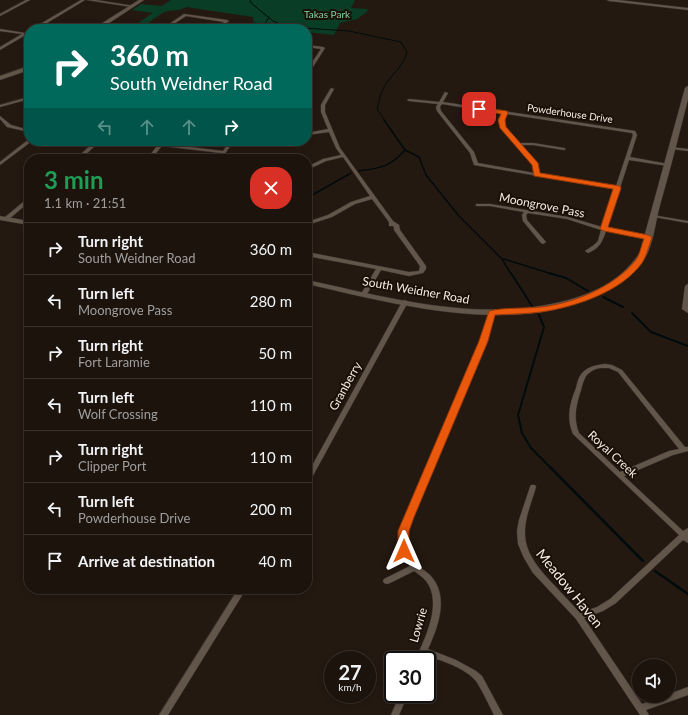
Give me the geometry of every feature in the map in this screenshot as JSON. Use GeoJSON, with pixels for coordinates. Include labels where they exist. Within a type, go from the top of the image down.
{"type":"FeatureCollection","features":[{"type":"Feature","properties":{"kind":"main road"},"geometry":{"type":"LineString","coordinates":[[104,24],[142,0]]}},
{"type":"Feature","properties":{"kind":"main road"},"geometry":{"type":"LineString","coordinates":[[0,78],[24,70]]}},
{"type":"Feature","properties":{"kind":"main road","name":"South Weidner Road"},"geometry":{"type":"LineString","coordinates":[[312,283],[436,308],[492,313],[542,309],[580,300],[604,290],[619,281],[638,262],[644,252],[688,88]]}},
{"type":"Feature","properties":{"kind":"main road"},"geometry":{"type":"LineString","coordinates":[[3,218],[24,222]]}},
{"type":"Feature","properties":{"kind":"street"},"geometry":{"type":"LineString","coordinates":[[0,15],[28,0]]}},
{"type":"Feature","properties":{"kind":"street"},"geometry":{"type":"LineString","coordinates":[[43,24],[84,0]]}},
{"type":"Feature","properties":{"kind":"street"},"geometry":{"type":"LineString","coordinates":[[88,0],[132,6]]}},
{"type":"Feature","properties":{"kind":"street"},"geometry":{"type":"LineString","coordinates":[[609,0],[688,9]]}},
{"type":"Feature","properties":{"kind":"street"},"geometry":{"type":"LineString","coordinates":[[172,24],[185,15],[227,21],[223,24]]}},
{"type":"Feature","properties":{"kind":"street"},"geometry":{"type":"LineString","coordinates":[[0,30],[24,33]]}},
{"type":"Feature","properties":{"kind":"street"},"geometry":{"type":"LineString","coordinates":[[0,49],[24,35]]}},
{"type":"Feature","properties":{"kind":"street"},"geometry":{"type":"LineString","coordinates":[[312,47],[323,48],[312,65]]}},
{"type":"Feature","properties":{"kind":"street"},"geometry":{"type":"LineString","coordinates":[[312,255],[409,274],[421,272],[423,269],[423,266],[397,230],[392,227],[391,222],[338,148],[323,108],[325,100],[332,89]]}},
{"type":"Feature","properties":{"kind":"street"},"geometry":{"type":"LineString","coordinates":[[446,93],[438,107],[439,111],[472,153],[476,164],[617,188]]}},
{"type":"Feature","properties":{"kind":"street"},"geometry":{"type":"LineString","coordinates":[[0,106],[24,99]]}},
{"type":"Feature","properties":{"kind":"street","name":"Powderhouse Drive"},"geometry":{"type":"LineString","coordinates":[[409,100],[440,103],[633,132],[635,135],[627,158]]}},
{"type":"Feature","properties":{"kind":"street"},"geometry":{"type":"LineString","coordinates":[[505,113],[501,124],[503,128],[535,164],[537,171],[536,174]]}},
{"type":"Feature","properties":{"kind":"street"},"geometry":{"type":"LineString","coordinates":[[1,119],[14,128],[24,130]]}},
{"type":"Feature","properties":{"kind":"street"},"geometry":{"type":"LineString","coordinates":[[312,133],[331,130]]}},
{"type":"Feature","properties":{"kind":"street"},"geometry":{"type":"LineString","coordinates":[[518,144],[532,144],[564,149]]}},
{"type":"Feature","properties":{"kind":"street"},"geometry":{"type":"LineString","coordinates":[[0,164],[24,146]]}},
{"type":"Feature","properties":{"kind":"street"},"geometry":{"type":"LineString","coordinates":[[84,154],[92,146]]}},
{"type":"Feature","properties":{"kind":"street"},"geometry":{"type":"LineString","coordinates":[[153,154],[160,146]]}},
{"type":"Feature","properties":{"kind":"street"},"geometry":{"type":"LineString","coordinates":[[183,146],[224,152],[228,146]]}},
{"type":"Feature","properties":{"kind":"street"},"geometry":{"type":"LineString","coordinates":[[673,148],[688,150]]}},
{"type":"Feature","properties":{"kind":"street"},"geometry":{"type":"LineString","coordinates":[[312,166],[325,160],[343,156]]}},
{"type":"Feature","properties":{"kind":"street"},"geometry":{"type":"LineString","coordinates":[[588,251],[596,246],[604,229],[627,158],[668,165]]}},
{"type":"Feature","properties":{"kind":"street"},"geometry":{"type":"LineString","coordinates":[[312,222],[330,216],[353,203],[373,197]]}},
{"type":"Feature","properties":{"kind":"street"},"geometry":{"type":"LineString","coordinates":[[3,218],[24,203]]}},
{"type":"Feature","properties":{"kind":"street","name":"Moongrove Pass"},"geometry":{"type":"LineString","coordinates":[[478,205],[490,205],[568,218],[604,229],[648,237]]}},
{"type":"Feature","properties":{"kind":"street"},"geometry":{"type":"LineString","coordinates":[[527,211],[524,215],[525,220],[543,242]]}},
{"type":"Feature","properties":{"kind":"street"},"geometry":{"type":"LineString","coordinates":[[654,216],[688,222]]}},
{"type":"Feature","properties":{"kind":"street"},"geometry":{"type":"LineString","coordinates":[[364,294],[380,268]]}},
{"type":"Feature","properties":{"kind":"street"},"geometry":{"type":"LineString","coordinates":[[686,310],[688,286]]}},
{"type":"Feature","properties":{"kind":"street","name":"Granberry"},"geometry":{"type":"LineString","coordinates":[[312,472],[405,302]]}},
{"type":"Feature","properties":{"kind":"street","name":"Lowrie"},"geometry":{"type":"LineString","coordinates":[[423,651],[436,615],[436,596],[429,579],[415,567],[404,551],[404,531],[484,341],[492,313]]}},
{"type":"Feature","properties":{"kind":"street","name":"Royal Creek"},"geometry":{"type":"LineString","coordinates":[[686,449],[616,368],[604,366],[595,367],[585,372],[582,377],[571,418],[576,434],[686,536]]}},
{"type":"Feature","properties":{"kind":"street"},"geometry":{"type":"LineString","coordinates":[[619,475],[686,449]]}},
{"type":"Feature","properties":{"kind":"street","name":"Meadow Haven"},"geometry":{"type":"LineString","coordinates":[[534,487],[522,525],[521,538],[525,551],[536,571],[579,617],[643,712]]}},
{"type":"Feature","properties":{"kind":"street"},"geometry":{"type":"LineString","coordinates":[[579,617],[600,609],[613,601],[686,536]]}},
{"type":"Feature","properties":{"kind":"street"},"geometry":{"type":"LineString","coordinates":[[387,580],[415,567]]}},
{"type":"Feature","properties":{"kind":"street"},"geometry":{"type":"LineString","coordinates":[[163,715],[239,594]]}},
{"type":"Feature","properties":{"kind":"street"},"geometry":{"type":"LineString","coordinates":[[436,656],[475,674],[499,715]]}},
{"type":"Feature","properties":{"kind":"street"},"geometry":{"type":"LineString","coordinates":[[643,712],[688,691]]}},
{"type":"Feature","properties":{"kind":"street"},"geometry":{"type":"LineString","coordinates":[[395,715],[400,703]]}},
{"type":"Feature","properties":{"kind":"green space","name":"Takas Park"},"geometry":{"type":"Polygon","coordinates":[[[171,0],[355,0],[351,8],[367,9],[368,11],[357,19],[340,23],[334,35],[312,33],[312,24],[254,24],[253,17],[186,7],[165,12],[146,24],[136,24],[153,13],[132,10],[141,4],[162,6],[171,0]]]}},
{"type":"Feature","properties":{"kind":"waterway"},"geometry":{"type":"LineString","coordinates":[[250,0],[251,3],[269,17]]}},
{"type":"Feature","properties":{"kind":"waterway"},"geometry":{"type":"LineString","coordinates":[[266,24],[269,17]]}},
{"type":"Feature","properties":{"kind":"waterway"},"geometry":{"type":"LineString","coordinates":[[269,17],[280,24]]}},
{"type":"Feature","properties":{"kind":"waterway"},"geometry":{"type":"LineString","coordinates":[[312,29],[349,31],[401,42],[407,52],[405,58],[400,67],[384,87],[377,109],[385,121]]}},
{"type":"Feature","properties":{"kind":"waterway"},"geometry":{"type":"LineString","coordinates":[[384,120],[405,150]]}},
{"type":"Feature","properties":{"kind":"waterway"},"geometry":{"type":"LineString","coordinates":[[359,171],[385,166],[395,160],[405,150]]}},
{"type":"Feature","properties":{"kind":"waterway"},"geometry":{"type":"LineString","coordinates":[[405,150],[419,157],[426,175],[459,216],[502,259],[511,274]]}},
{"type":"Feature","properties":{"kind":"waterway"},"geometry":{"type":"LineString","coordinates":[[312,195],[351,173]]}},
{"type":"Feature","properties":{"kind":"waterway"},"geometry":{"type":"LineString","coordinates":[[504,259],[552,274]]}},
{"type":"Feature","properties":{"kind":"waterway"},"geometry":{"type":"LineString","coordinates":[[511,273],[532,306]]}},
{"type":"Feature","properties":{"kind":"waterway"},"geometry":{"type":"LineString","coordinates":[[549,273],[566,278],[588,291]]}},
{"type":"Feature","properties":{"kind":"waterway"},"geometry":{"type":"LineString","coordinates":[[603,297],[623,307]]}},
{"type":"Feature","properties":{"kind":"waterway"},"geometry":{"type":"LineString","coordinates":[[632,313],[651,332],[688,346]]}},
{"type":"Feature","properties":{"kind":"waterway"},"geometry":{"type":"LineString","coordinates":[[539,315],[544,327],[518,415],[522,433],[531,448],[550,467]]}},
{"type":"Feature","properties":{"kind":"waterway"},"geometry":{"type":"LineString","coordinates":[[550,467],[643,561]]}},
{"type":"Feature","properties":{"kind":"waterway"},"geometry":{"type":"LineString","coordinates":[[655,571],[688,594]]}},
{"type":"Feature","properties":{"kind":"route"},"geometry":{"type":"LineString","coordinates":[[404,551],[404,531],[408,517],[484,341],[492,313],[522,312],[562,305],[580,300],[604,290],[619,281],[638,262],[644,252],[648,237],[604,229],[617,188],[536,174],[537,168],[535,164],[503,128],[501,124],[505,113],[479,109]]}}]}
